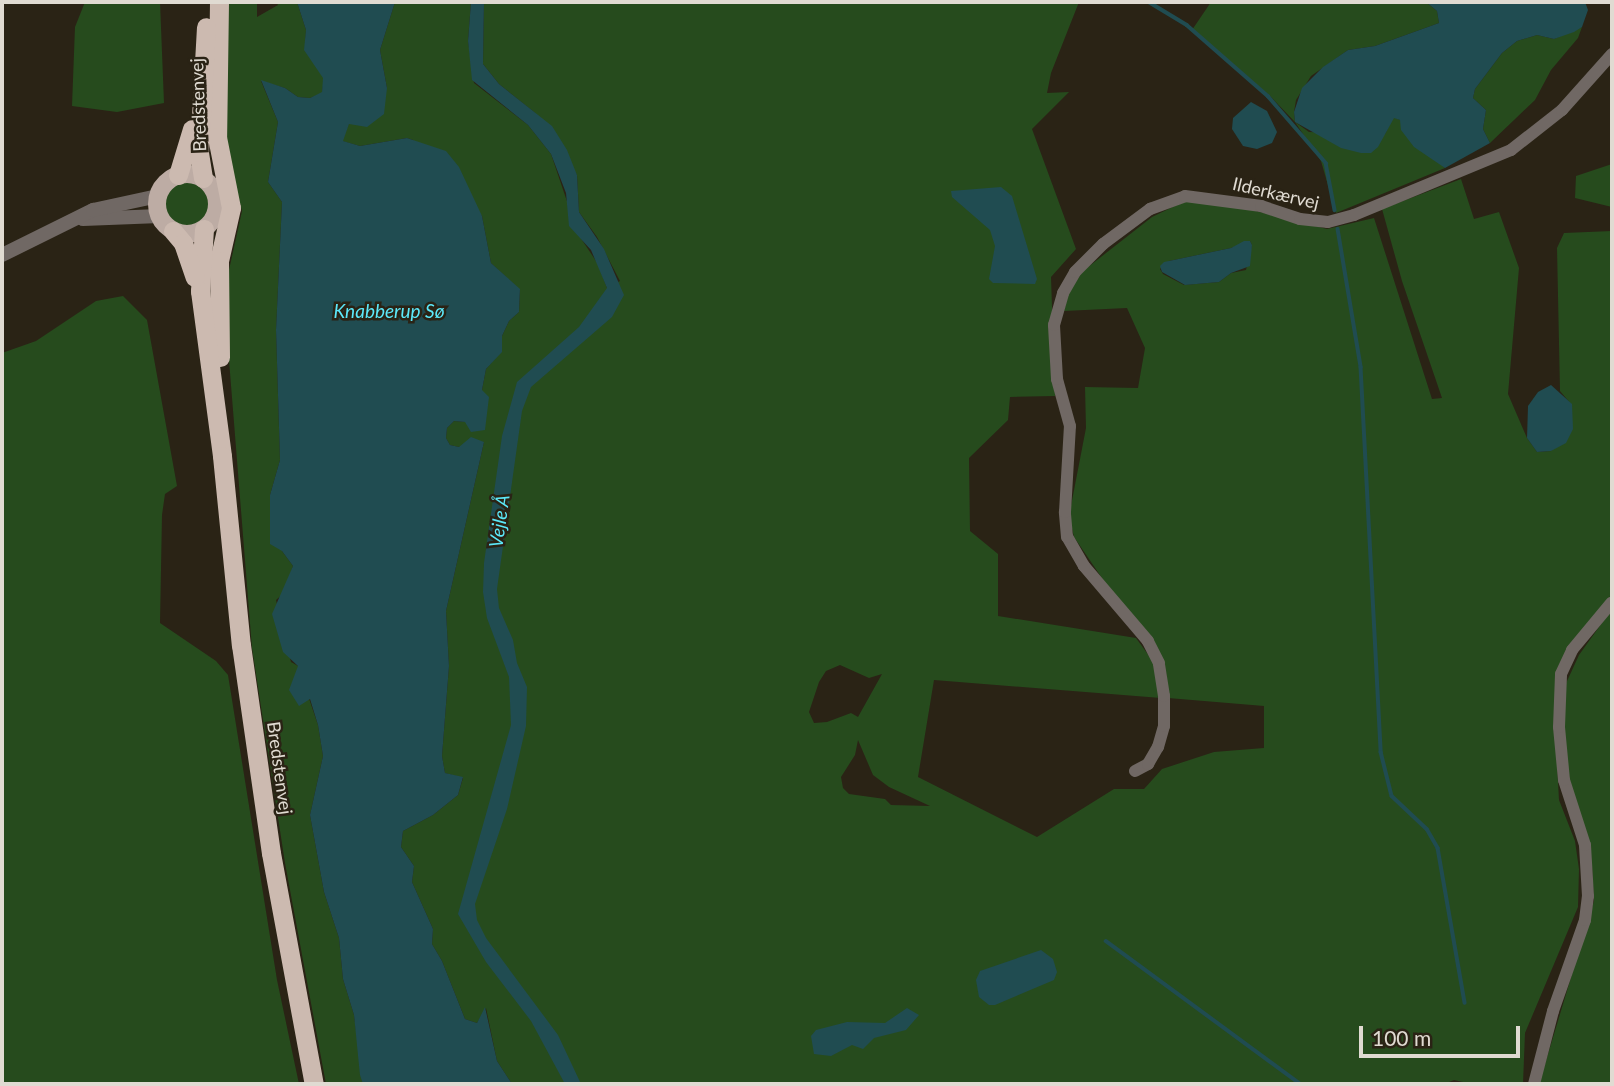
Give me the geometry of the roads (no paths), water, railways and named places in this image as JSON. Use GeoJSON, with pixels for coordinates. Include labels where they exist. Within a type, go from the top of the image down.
{"type":"FeatureCollection","features":[{"type":"Feature","properties":{"kind":"highway","name":"Bredstenvej"},"geometry":{"type":"LineString","coordinates":[[203,178],[199,152],[200,101],[208,2]]}},
{"type":"Feature","properties":{"kind":"highway","name":"Bredstenvej"},"geometry":{"type":"LineString","coordinates":[[219,2],[217,136],[231,208],[218,274],[222,456]]}},
{"type":"Feature","properties":{"kind":"highway","name":"Bredstenvej"},"geometry":{"type":"LineString","coordinates":[[178,174],[200,101]]}},
{"type":"Feature","properties":{"kind":"highway","name":"Bredstenvej"},"geometry":{"type":"LineString","coordinates":[[204,229],[200,291],[222,456],[242,658],[271,853],[314,1084]]}},
{"type":"Feature","properties":{"kind":"highway","name":"Bredstenvej"},"geometry":{"type":"LineString","coordinates":[[173,231],[183,243],[200,291]]}},
{"type":"Feature","properties":{"kind":"main road"},"geometry":{"type":"LineString","coordinates":[[178,174],[203,178],[212,187],[217,206],[213,219],[204,229],[186,234],[173,231],[160,216],[158,196],[163,185],[178,174]]}},
{"type":"Feature","properties":{"kind":"street","name":"Ilderkærvej"},"geometry":{"type":"LineString","coordinates":[[1135,771],[1148,764],[1158,747],[1164,726],[1164,696],[1159,663],[1149,642],[1084,566],[1067,537],[1070,426],[1057,379],[1054,325],[1063,293],[1075,272],[1103,244],[1150,209],[1185,196],[1261,206],[1300,219],[1328,222],[1354,215],[1511,150],[1562,110],[1612,54]]}},
{"type":"Feature","properties":{"kind":"street"},"geometry":{"type":"LineString","coordinates":[[2,255],[93,210],[158,196]]}},
{"type":"Feature","properties":{"kind":"street"},"geometry":{"type":"LineString","coordinates":[[75,220],[160,216]]}},
{"type":"Feature","properties":{"kind":"street"},"geometry":{"type":"LineString","coordinates":[[1534,1084],[1553,1011],[1585,920],[1588,896],[1585,845],[1564,780],[1559,727],[1562,674],[1572,650],[1612,602]]}},
{"type":"Feature","properties":{"kind":"water","name":"Knabberup Sø"},"geometry":{"type":"Polygon","coordinates":[[[297,2],[395,2],[380,50],[387,88],[384,114],[367,127],[349,124],[343,141],[360,146],[407,138],[446,151],[459,167],[482,216],[491,263],[520,289],[519,312],[509,321],[502,336],[502,352],[486,369],[482,390],[489,397],[485,430],[471,432],[465,422],[454,421],[447,428],[446,438],[450,445],[459,447],[471,437],[484,442],[446,611],[449,666],[442,756],[445,773],[463,777],[458,795],[433,815],[403,831],[401,847],[414,866],[412,882],[433,929],[432,944],[442,961],[465,1019],[477,1023],[485,1007],[497,1061],[512,1084],[363,1084],[360,1075],[354,1015],[343,979],[339,938],[324,892],[310,815],[323,756],[318,725],[310,699],[299,706],[289,690],[298,666],[283,652],[272,614],[293,566],[282,551],[270,544],[270,495],[280,460],[276,330],[282,202],[268,182],[278,122],[261,80],[285,88],[298,97],[310,98],[322,92],[323,78],[304,50],[306,30],[297,2]]]}},
{"type":"Feature","properties":{"kind":"water","name":"Vejle Å"},"geometry":{"type":"Polygon","coordinates":[[[471,2],[484,2],[483,64],[499,84],[552,126],[567,150],[577,175],[579,212],[604,249],[624,295],[612,317],[531,387],[522,411],[497,589],[499,608],[513,640],[517,663],[527,687],[526,726],[507,809],[475,904],[477,920],[486,938],[558,1035],[581,1084],[565,1084],[531,1021],[486,962],[458,914],[511,725],[509,677],[487,618],[483,592],[484,563],[502,436],[517,382],[579,327],[607,288],[591,250],[569,226],[566,193],[551,154],[528,125],[472,80],[468,41],[471,2]]]}},
{"type":"Feature","properties":{"kind":"water"},"geometry":{"type":"Polygon","coordinates":[[[1426,2],[1585,2],[1588,10],[1582,27],[1574,32],[1554,39],[1537,35],[1517,41],[1502,53],[1475,89],[1473,98],[1486,110],[1483,129],[1490,143],[1445,168],[1414,147],[1401,130],[1400,120],[1394,118],[1378,147],[1371,153],[1341,148],[1295,122],[1294,112],[1302,88],[1323,67],[1348,50],[1375,46],[1439,23],[1437,11],[1426,2]]]}},
{"type":"Feature","properties":{"kind":"water"},"geometry":{"type":"Polygon","coordinates":[[[1251,102],[1267,111],[1277,132],[1272,143],[1257,149],[1243,146],[1232,129],[1233,118],[1251,102]]]}},
{"type":"Feature","properties":{"kind":"water"},"geometry":{"type":"Polygon","coordinates":[[[1001,187],[1012,196],[1037,279],[1035,284],[993,283],[989,279],[995,246],[990,230],[952,197],[951,191],[1001,187]]]}},
{"type":"Feature","properties":{"kind":"water"},"geometry":{"type":"Polygon","coordinates":[[[1250,241],[1252,245],[1250,266],[1231,273],[1219,282],[1185,285],[1162,272],[1160,266],[1164,262],[1231,248],[1250,241]]]}},
{"type":"Feature","properties":{"kind":"water"},"geometry":{"type":"Polygon","coordinates":[[[1551,385],[1572,404],[1573,429],[1566,443],[1551,451],[1537,452],[1527,438],[1528,406],[1538,392],[1551,385]]]}},
{"type":"Feature","properties":{"kind":"water"},"geometry":{"type":"Polygon","coordinates":[[[1041,950],[1053,959],[1057,972],[1054,980],[995,1005],[989,1005],[979,997],[976,980],[980,971],[1041,950]]]}},
{"type":"Feature","properties":{"kind":"water"},"geometry":{"type":"Polygon","coordinates":[[[907,1008],[919,1015],[906,1030],[874,1038],[863,1049],[852,1045],[831,1056],[814,1054],[811,1036],[816,1030],[847,1022],[885,1023],[907,1008]]]}},
{"type":"Feature","properties":{"kind":"waterway"},"geometry":{"type":"LineString","coordinates":[[1149,2],[1187,25],[1268,96],[1326,163],[1335,210]]}},
{"type":"Feature","properties":{"kind":"waterway"},"geometry":{"type":"LineString","coordinates":[[1338,229],[1361,367],[1381,752],[1392,796],[1427,829],[1438,848],[1465,1003]]}},
{"type":"Feature","properties":{"kind":"waterway"},"geometry":{"type":"LineString","coordinates":[[1106,941],[1301,1084]]}}]}
